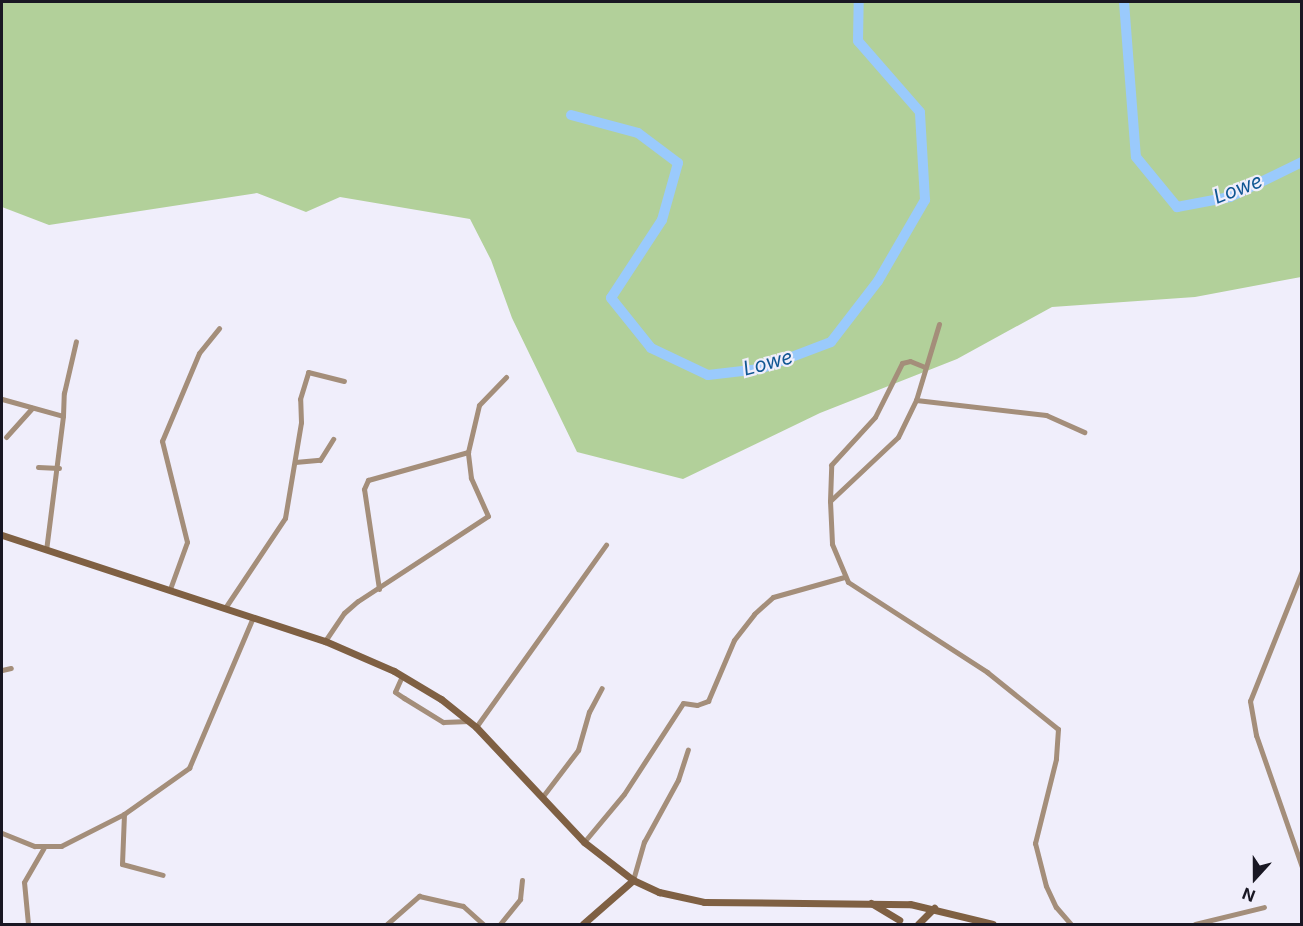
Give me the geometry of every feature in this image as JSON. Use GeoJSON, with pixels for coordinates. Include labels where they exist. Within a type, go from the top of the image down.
{"type":"FeatureCollection","features":[{"type":"Feature","properties":{"kind":"street"},"geometry":{"type":"LineString","coordinates":[[831,501],[898,437],[916,400],[939,324]]}},
{"type":"Feature","properties":{"kind":"street"},"geometry":{"type":"LineString","coordinates":[[170,590],[187,542],[162,441],[199,353],[219,328]]}},
{"type":"Feature","properties":{"kind":"street"},"geometry":{"type":"LineString","coordinates":[[46,550],[59,468],[64,393],[76,340]]}},
{"type":"Feature","properties":{"kind":"street"},"geometry":{"type":"LineString","coordinates":[[925,367],[910,361],[902,363],[875,417],[831,465],[832,544],[844,577],[987,672],[1058,729],[1056,759],[1035,843],[1046,886],[1056,907],[1071,924]]}},
{"type":"Feature","properties":{"kind":"street"},"geometry":{"type":"LineString","coordinates":[[225,608],[285,518],[295,462],[300,399],[308,372],[344,381]]}},
{"type":"Feature","properties":{"kind":"street"},"geometry":{"type":"LineString","coordinates":[[325,641],[344,613],[488,516],[471,478],[468,452],[479,405],[506,377]]}},
{"type":"Feature","properties":{"kind":"street"},"geometry":{"type":"LineString","coordinates":[[2,399],[63,416]]}},
{"type":"Feature","properties":{"kind":"street"},"geometry":{"type":"LineString","coordinates":[[916,400],[1046,415],[1084,432]]}},
{"type":"Feature","properties":{"kind":"street"},"geometry":{"type":"LineString","coordinates":[[6,437],[32,408]]}},
{"type":"Feature","properties":{"kind":"street"},"geometry":{"type":"LineString","coordinates":[[295,462],[320,460],[333,439]]}},
{"type":"Feature","properties":{"kind":"street"},"geometry":{"type":"LineString","coordinates":[[379,589],[364,489],[368,480],[468,452]]}},
{"type":"Feature","properties":{"kind":"street"},"geometry":{"type":"LineString","coordinates":[[38,467],[59,468]]}},
{"type":"Feature","properties":{"kind":"street"},"geometry":{"type":"LineString","coordinates":[[2,534],[325,641],[402,676],[476,727],[584,842],[633,880],[671,897],[704,902],[865,901],[902,903],[934,908],[993,924]]}},
{"type":"Feature","properties":{"kind":"street"},"geometry":{"type":"LineString","coordinates":[[476,727],[606,545]]}},
{"type":"Feature","properties":{"kind":"street"},"geometry":{"type":"LineString","coordinates":[[1302,570],[1250,701],[1256,735],[1302,867]]}},
{"type":"Feature","properties":{"kind":"street"},"geometry":{"type":"LineString","coordinates":[[584,842],[624,794],[683,703],[697,705],[708,701],[734,640],[754,614],[773,597],[844,577]]}},
{"type":"Feature","properties":{"kind":"street"},"geometry":{"type":"LineString","coordinates":[[2,833],[44,848],[61,846],[124,814],[196,759],[229,670],[253,617]]}},
{"type":"Feature","properties":{"kind":"street"},"geometry":{"type":"LineString","coordinates":[[2,670],[11,668]]}},
{"type":"Feature","properties":{"kind":"street"},"geometry":{"type":"LineString","coordinates":[[402,676],[395,692],[417,707],[447,723],[469,721]]}},
{"type":"Feature","properties":{"kind":"street"},"geometry":{"type":"LineString","coordinates":[[543,796],[578,750],[589,712],[602,688]]}},
{"type":"Feature","properties":{"kind":"street"},"geometry":{"type":"LineString","coordinates":[[583,924],[633,880],[644,842],[678,780],[688,750]]}},
{"type":"Feature","properties":{"kind":"street"},"geometry":{"type":"LineString","coordinates":[[124,814],[122,864],[163,876]]}},
{"type":"Feature","properties":{"kind":"street"},"geometry":{"type":"LineString","coordinates":[[28,924],[24,882],[44,848]]}},
{"type":"Feature","properties":{"kind":"street"},"geometry":{"type":"LineString","coordinates":[[500,924],[520,899],[522,880]]}},
{"type":"Feature","properties":{"kind":"street"},"geometry":{"type":"LineString","coordinates":[[387,924],[418,896],[463,906],[483,924]]}},
{"type":"Feature","properties":{"kind":"street"},"geometry":{"type":"LineString","coordinates":[[865,901],[901,922]]}},
{"type":"Feature","properties":{"kind":"street"},"geometry":{"type":"LineString","coordinates":[[901,922],[898,909],[902,903]]}},
{"type":"Feature","properties":{"kind":"street"},"geometry":{"type":"LineString","coordinates":[[1196,924],[1264,907]]}},
{"type":"Feature","properties":{"kind":"street"},"geometry":{"type":"LineString","coordinates":[[918,924],[934,908]]}},
{"type":"Feature","properties":{"kind":"green space"},"geometry":{"type":"Polygon","coordinates":[[[2,2],[1301,2],[1301,277],[1195,297],[1052,307],[957,359],[820,413],[683,479],[577,452],[512,318],[491,260],[470,219],[340,197],[306,212],[257,193],[49,225],[2,207],[2,2]]]}},
{"type":"Feature","properties":{"kind":"waterway","name":"Lowe"},"geometry":{"type":"LineString","coordinates":[[571,115],[638,133],[678,163],[662,220],[611,298],[651,348],[708,375],[760,369],[831,342],[878,281],[925,200],[920,112],[858,41],[859,2]]}},
{"type":"Feature","properties":{"kind":"waterway","name":"Lowe"},"geometry":{"type":"LineString","coordinates":[[1124,2],[1136,157],[1177,207],[1230,197],[1302,162]]}}]}
